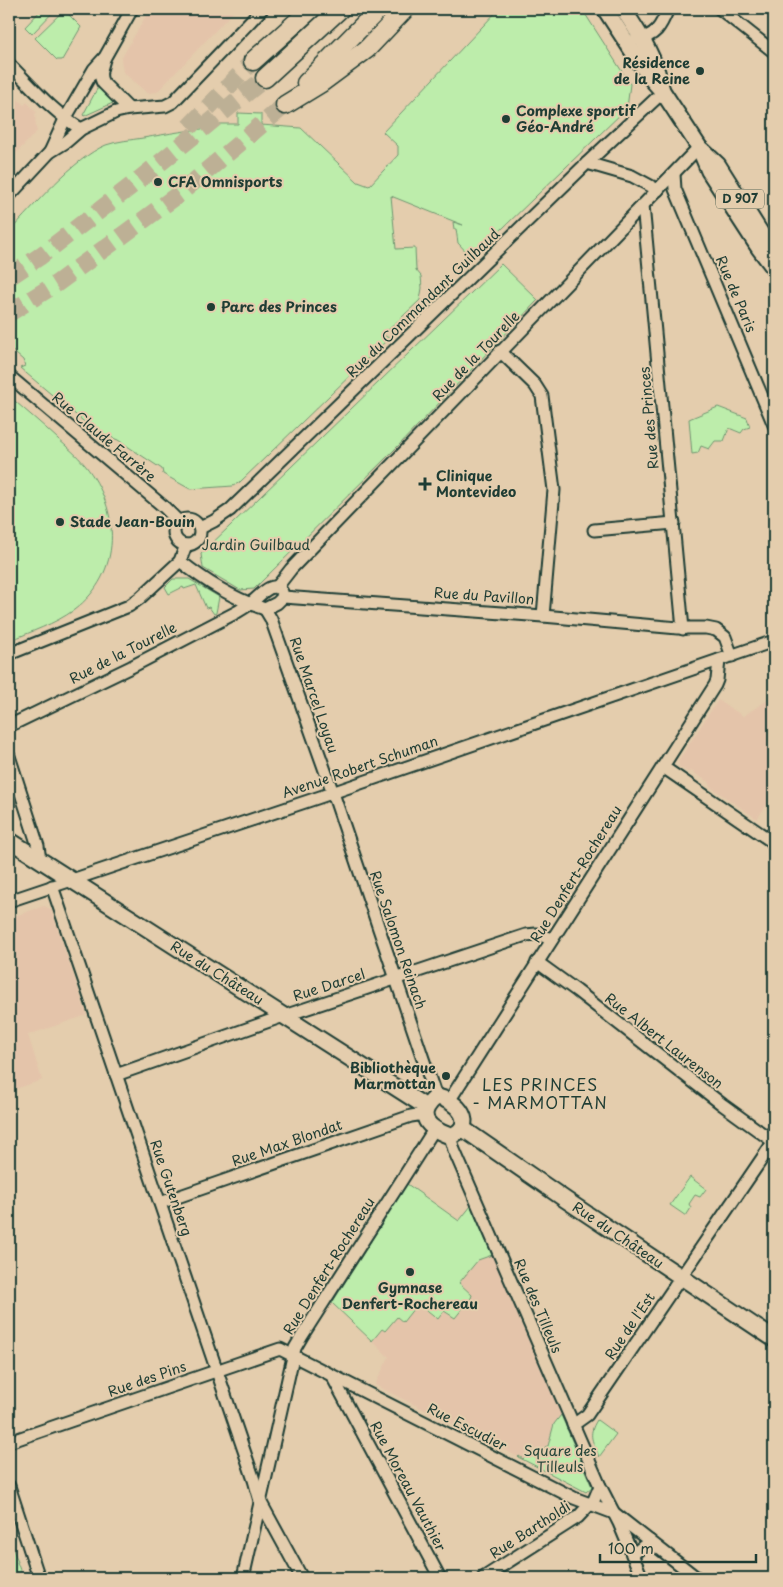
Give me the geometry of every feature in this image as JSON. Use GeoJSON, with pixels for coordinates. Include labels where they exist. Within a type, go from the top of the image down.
{"type":"FeatureCollection","features":[{"type":"Feature","properties":{"kind":"highway"},"geometry":{"type":"LineString","coordinates":[[253,61],[310,9]]}},
{"type":"Feature","properties":{"kind":"highway"},"geometry":{"type":"LineString","coordinates":[[265,78],[340,9]]}},
{"type":"Feature","properties":{"kind":"highway"},"geometry":{"type":"LineString","coordinates":[[379,9],[285,105],[321,83],[366,50],[405,9]]}},
{"type":"Feature","properties":{"kind":"main road"},"geometry":{"type":"LineString","coordinates":[[605,9],[648,75],[663,92]]}},
{"type":"Feature","properties":{"kind":"main road"},"geometry":{"type":"LineString","coordinates":[[623,9],[654,60],[663,92]]}},
{"type":"Feature","properties":{"kind":"main road","name":"D 907"},"geometry":{"type":"LineString","coordinates":[[663,92],[699,147],[709,171],[767,242],[774,257]]}},
{"type":"Feature","properties":{"kind":"main road","name":"D 907"},"geometry":{"type":"LineString","coordinates":[[767,242],[774,268]]}},
{"type":"Feature","properties":{"kind":"main road","name":"Rue du Château"},"geometry":{"type":"LineString","coordinates":[[9,840],[284,1016],[434,1105]]}},
{"type":"Feature","properties":{"kind":"main road"},"geometry":{"type":"LineString","coordinates":[[434,1128],[425,1119],[434,1105],[458,1108],[464,1120],[456,1132]]}},
{"type":"Feature","properties":{"kind":"main road","name":"Rue du Château"},"geometry":{"type":"LineString","coordinates":[[434,1128],[456,1132],[772,1334]]}},
{"type":"Feature","properties":{"kind":"street"},"geometry":{"type":"LineString","coordinates":[[50,152],[65,119],[94,69],[105,57],[132,9]]}},
{"type":"Feature","properties":{"kind":"street"},"geometry":{"type":"LineString","coordinates":[[9,196],[50,152],[66,142],[81,129],[116,112],[165,106],[173,102],[262,9]]}},
{"type":"Feature","properties":{"kind":"street"},"geometry":{"type":"LineString","coordinates":[[620,30],[636,39],[642,38],[661,27],[668,9]]}},
{"type":"Feature","properties":{"kind":"street"},"geometry":{"type":"LineString","coordinates":[[720,9],[774,52]]}},
{"type":"Feature","properties":{"kind":"street"},"geometry":{"type":"LineString","coordinates":[[105,57],[100,79],[129,109]]}},
{"type":"Feature","properties":{"kind":"street"},"geometry":{"type":"LineString","coordinates":[[9,64],[65,119],[81,129]]}},
{"type":"Feature","properties":{"kind":"street","name":"Rue du Commandant Guilbaud"},"geometry":{"type":"LineString","coordinates":[[186,545],[197,540],[200,528],[230,510],[587,163],[663,92]]}},
{"type":"Feature","properties":{"kind":"street","name":"Rue de la Tourelle"},"geometry":{"type":"LineString","coordinates":[[9,726],[131,667],[250,604],[267,589],[273,587],[280,592],[291,569],[699,147]]}},
{"type":"Feature","properties":{"kind":"street"},"geometry":{"type":"LineString","coordinates":[[587,163],[632,176],[658,190]]}},
{"type":"Feature","properties":{"kind":"street","name":"Rue de Paris"},"geometry":{"type":"LineString","coordinates":[[674,174],[675,189],[774,425]]}},
{"type":"Feature","properties":{"kind":"street","name":"Rue des Princes"},"geometry":{"type":"LineString","coordinates":[[643,205],[683,628]]}},
{"type":"Feature","properties":{"kind":"street"},"geometry":{"type":"LineString","coordinates":[[500,351],[535,385],[542,396],[554,490],[543,616]]}},
{"type":"Feature","properties":{"kind":"street","name":"Rue Claude Farrère"},"geometry":{"type":"LineString","coordinates":[[9,376],[164,507],[179,522]]}},
{"type":"Feature","properties":{"kind":"street"},"geometry":{"type":"LineString","coordinates":[[9,654],[129,606],[180,561],[186,545],[176,537],[175,529],[179,522],[187,519],[191,520],[200,528]]}},
{"type":"Feature","properties":{"kind":"street"},"geometry":{"type":"LineString","coordinates":[[594,530],[674,523]]}},
{"type":"Feature","properties":{"kind":"street"},"geometry":{"type":"LineString","coordinates":[[180,561],[231,596],[265,609],[277,603],[280,592]]}},
{"type":"Feature","properties":{"kind":"street","name":"Rue du Pavillon"},"geometry":{"type":"LineString","coordinates":[[280,592],[683,628],[706,628],[716,630],[725,637],[732,656]]}},
{"type":"Feature","properties":{"kind":"street","name":"Rue Marcel Loyau"},"geometry":{"type":"LineString","coordinates":[[265,609],[271,619],[333,792]]}},
{"type":"Feature","properties":{"kind":"street","name":"Avenue Robert Schuman"},"geometry":{"type":"LineString","coordinates":[[9,901],[774,641]]}},
{"type":"Feature","properties":{"kind":"street","name":"Rue Denfert-Rochereau"},"geometry":{"type":"LineString","coordinates":[[434,1105],[537,962],[663,767],[715,685],[719,660]]}},
{"type":"Feature","properties":{"kind":"street"},"geometry":{"type":"LineString","coordinates":[[9,756],[38,846],[40,860]]}},
{"type":"Feature","properties":{"kind":"street"},"geometry":{"type":"LineString","coordinates":[[663,767],[774,843]]}},
{"type":"Feature","properties":{"kind":"street","name":"Rue Salomon Reinach"},"geometry":{"type":"LineString","coordinates":[[333,792],[396,979],[434,1105]]}},
{"type":"Feature","properties":{"kind":"street","name":"Rue Gutenberg"},"geometry":{"type":"LineString","coordinates":[[52,886],[260,1500],[302,1578]]}},
{"type":"Feature","properties":{"kind":"street","name":"Rue Darcel"},"geometry":{"type":"LineString","coordinates":[[116,1074],[526,935],[536,934],[552,939]]}},
{"type":"Feature","properties":{"kind":"street","name":"Rue Albert Laurenson"},"geometry":{"type":"LineString","coordinates":[[537,962],[577,991],[722,1105],[774,1142]]}},
{"type":"Feature","properties":{"kind":"street","name":"Rue Max Blondat"},"geometry":{"type":"LineString","coordinates":[[160,1203],[402,1120],[434,1105]]}},
{"type":"Feature","properties":{"kind":"street","name":"Rue Denfert-Rochereau"},"geometry":{"type":"LineString","coordinates":[[243,1578],[293,1356],[302,1336],[434,1128]]}},
{"type":"Feature","properties":{"kind":"street","name":"Rue des Tilleuls"},"geometry":{"type":"LineString","coordinates":[[456,1132],[454,1150],[573,1425],[642,1578]]}},
{"type":"Feature","properties":{"kind":"street","name":"Rue de l'Est"},"geometry":{"type":"LineString","coordinates":[[573,1425],[588,1415],[774,1142]]}},
{"type":"Feature","properties":{"kind":"street","name":"Rue des Pins"},"geometry":{"type":"LineString","coordinates":[[9,1442],[280,1348],[293,1356]]}},
{"type":"Feature","properties":{"kind":"street","name":"Rue Escudier"},"geometry":{"type":"LineString","coordinates":[[293,1356],[574,1498],[614,1513],[697,1578]]}},
{"type":"Feature","properties":{"kind":"street","name":"Rue Moreau Vauthier"},"geometry":{"type":"LineString","coordinates":[[332,1376],[440,1578]]}},
{"type":"Feature","properties":{"kind":"street"},"geometry":{"type":"LineString","coordinates":[[350,1408],[363,1391]]}},
{"type":"Feature","properties":{"kind":"street"},"geometry":{"type":"LineString","coordinates":[[9,1486],[39,1578]]}},
{"type":"Feature","properties":{"kind":"street"},"geometry":{"type":"LineString","coordinates":[[591,1504],[600,1486]]}},
{"type":"Feature","properties":{"kind":"street","name":"Rue Bartholdi"},"geometry":{"type":"LineString","coordinates":[[483,1578],[578,1517],[591,1504]]}},
{"type":"Feature","properties":{"kind":"street"},"geometry":{"type":"LineString","coordinates":[[632,1555],[650,1541]]}},
{"type":"Feature","properties":{"kind":"shaded area"},"geometry":{"type":"Polygon","coordinates":[[[150,9],[236,9],[157,92],[147,93],[123,72],[121,59],[150,9]]]}},
{"type":"Feature","properties":{"kind":"shaded area"},"geometry":{"type":"Polygon","coordinates":[[[9,91],[24,105],[27,102],[37,113],[35,114],[37,131],[9,161],[9,91]]]}},
{"type":"Feature","properties":{"kind":"shaded area"},"geometry":{"type":"Polygon","coordinates":[[[774,696],[774,794],[757,819],[709,786],[710,783],[691,771],[689,773],[679,767],[678,761],[718,700],[743,716],[774,696]]]}},
{"type":"Feature","properties":{"kind":"shaded area"},"geometry":{"type":"Polygon","coordinates":[[[44,906],[51,909],[87,1015],[28,1035],[42,1080],[9,1091],[9,918],[44,906]]]}},
{"type":"Feature","properties":{"kind":"shaded area"},"geometry":{"type":"Polygon","coordinates":[[[492,1255],[561,1415],[554,1424],[548,1446],[545,1450],[537,1454],[532,1451],[523,1459],[375,1385],[389,1357],[372,1341],[382,1329],[386,1331],[397,1316],[403,1321],[418,1303],[437,1319],[444,1311],[450,1315],[470,1293],[458,1283],[478,1260],[492,1255]]]}},
{"type":"Feature","properties":{"kind":"green space"},"geometry":{"type":"Polygon","coordinates":[[[42,9],[56,9],[32,34],[25,27],[42,9]]]}},
{"type":"Feature","properties":{"kind":"green space","name":"Parc des Princes"},"geometry":{"type":"Polygon","coordinates":[[[499,9],[582,9],[630,84],[627,108],[472,258],[458,243],[453,222],[463,225],[391,196],[396,249],[415,248],[416,270],[421,276],[420,300],[383,335],[389,338],[240,482],[233,486],[190,489],[163,474],[162,469],[118,440],[95,431],[20,368],[25,366],[23,360],[9,348],[9,243],[12,239],[9,238],[9,232],[54,184],[94,151],[106,145],[119,142],[198,129],[216,128],[215,124],[238,124],[238,113],[261,114],[261,125],[301,128],[358,182],[369,186],[398,155],[398,146],[383,132],[499,9]]]}},
{"type":"Feature","properties":{"kind":"green space"},"geometry":{"type":"Polygon","coordinates":[[[64,10],[81,27],[62,60],[57,60],[35,38],[64,10]]]}},
{"type":"Feature","properties":{"kind":"green space"},"geometry":{"type":"Polygon","coordinates":[[[101,88],[115,102],[84,116],[97,89],[101,88]]]}},
{"type":"Feature","properties":{"kind":"green space","name":"Jardin Guilbaud"},"geometry":{"type":"Polygon","coordinates":[[[501,264],[538,300],[398,446],[254,589],[240,590],[203,568],[201,554],[501,264]]]}},
{"type":"Feature","properties":{"kind":"green space","name":"Stade Jean-Bouin"},"geometry":{"type":"Polygon","coordinates":[[[9,396],[72,451],[85,465],[97,483],[105,501],[110,521],[111,540],[109,560],[101,578],[90,595],[74,610],[59,619],[9,641],[9,396]]]}},
{"type":"Feature","properties":{"kind":"green space"},"geometry":{"type":"Polygon","coordinates":[[[718,407],[747,418],[750,427],[744,429],[741,433],[729,428],[724,441],[715,441],[709,449],[701,446],[698,453],[692,454],[689,419],[718,407]]]}},
{"type":"Feature","properties":{"kind":"green space"},"geometry":{"type":"Polygon","coordinates":[[[173,579],[189,579],[219,597],[216,613],[214,614],[209,607],[206,608],[196,585],[184,589],[183,587],[169,594],[165,587],[173,579]]]}},
{"type":"Feature","properties":{"kind":"green space"},"geometry":{"type":"Polygon","coordinates":[[[690,1177],[706,1189],[700,1197],[695,1195],[689,1204],[691,1208],[686,1216],[670,1205],[690,1177]]]}},
{"type":"Feature","properties":{"kind":"green space","name":"Gymnase Denfert-Rochereau"},"geometry":{"type":"Polygon","coordinates":[[[407,1184],[459,1221],[471,1206],[492,1255],[478,1260],[459,1283],[472,1295],[455,1318],[444,1311],[438,1319],[418,1303],[403,1322],[397,1317],[385,1331],[382,1329],[372,1341],[332,1303],[407,1184]]]}},
{"type":"Feature","properties":{"kind":"green space","name":"Square des Tilleuls"},"geometry":{"type":"Polygon","coordinates":[[[561,1415],[592,1487],[586,1492],[518,1457],[523,1459],[530,1452],[537,1454],[545,1450],[545,1447],[548,1446],[554,1424],[561,1415]]]}},
{"type":"Feature","properties":{"kind":"green space"},"geometry":{"type":"Polygon","coordinates":[[[597,1420],[616,1434],[599,1457],[592,1435],[592,1430],[597,1420]]]}},
{"type":"Feature","properties":{"kind":"green space"},"geometry":{"type":"Polygon","coordinates":[[[9,1539],[18,1562],[23,1578],[9,1578],[9,1539]]]}},
{"type":"Feature","properties":{"kind":"tunnel"},"geometry":{"type":"LineString","coordinates":[[189,127],[253,61]]}},
{"type":"Feature","properties":{"kind":"tunnel"},"geometry":{"type":"LineString","coordinates":[[9,277],[39,257],[135,183],[265,78]]}},
{"type":"Feature","properties":{"kind":"tunnel"},"geometry":{"type":"LineString","coordinates":[[9,313],[56,284],[179,194],[285,105]]}},
{"type":"Feature","properties":{"kind":"place","name":"Résidence de la Reine"},"geometry":{"type":"Point","coordinates":[700,71]}},
{"type":"Feature","properties":{"kind":"place","name":"Complexe sportif Géo-André"},"geometry":{"type":"Point","coordinates":[506,119]}},
{"type":"Feature","properties":{"kind":"place","name":"CFA Omnisports"},"geometry":{"type":"Point","coordinates":[158,182]}},
{"type":"Feature","properties":{"kind":"place","name":"Parc des Princes"},"geometry":{"type":"Point","coordinates":[211,307]}},
{"type":"Feature","properties":{"kind":"place","name":"Clinique Montevideo"},"geometry":{"type":"Point","coordinates":[425,484]}},
{"type":"Feature","properties":{"kind":"place","name":"Stade Jean-Bouin"},"geometry":{"type":"Point","coordinates":[60,522]}},
{"type":"Feature","properties":{"kind":"place","name":"Bibliothèque Marmottan"},"geometry":{"type":"Point","coordinates":[446,1076]}},
{"type":"Feature","properties":{"kind":"place","name":"Gymnase Denfert-Rochereau"},"geometry":{"type":"Point","coordinates":[410,1272]}},
{"type":"Feature","properties":{"kind":"district","name":"LES PRINCES - MARMOTTAN"},"geometry":{"type":"Point","coordinates":[540,1094]}}]}
